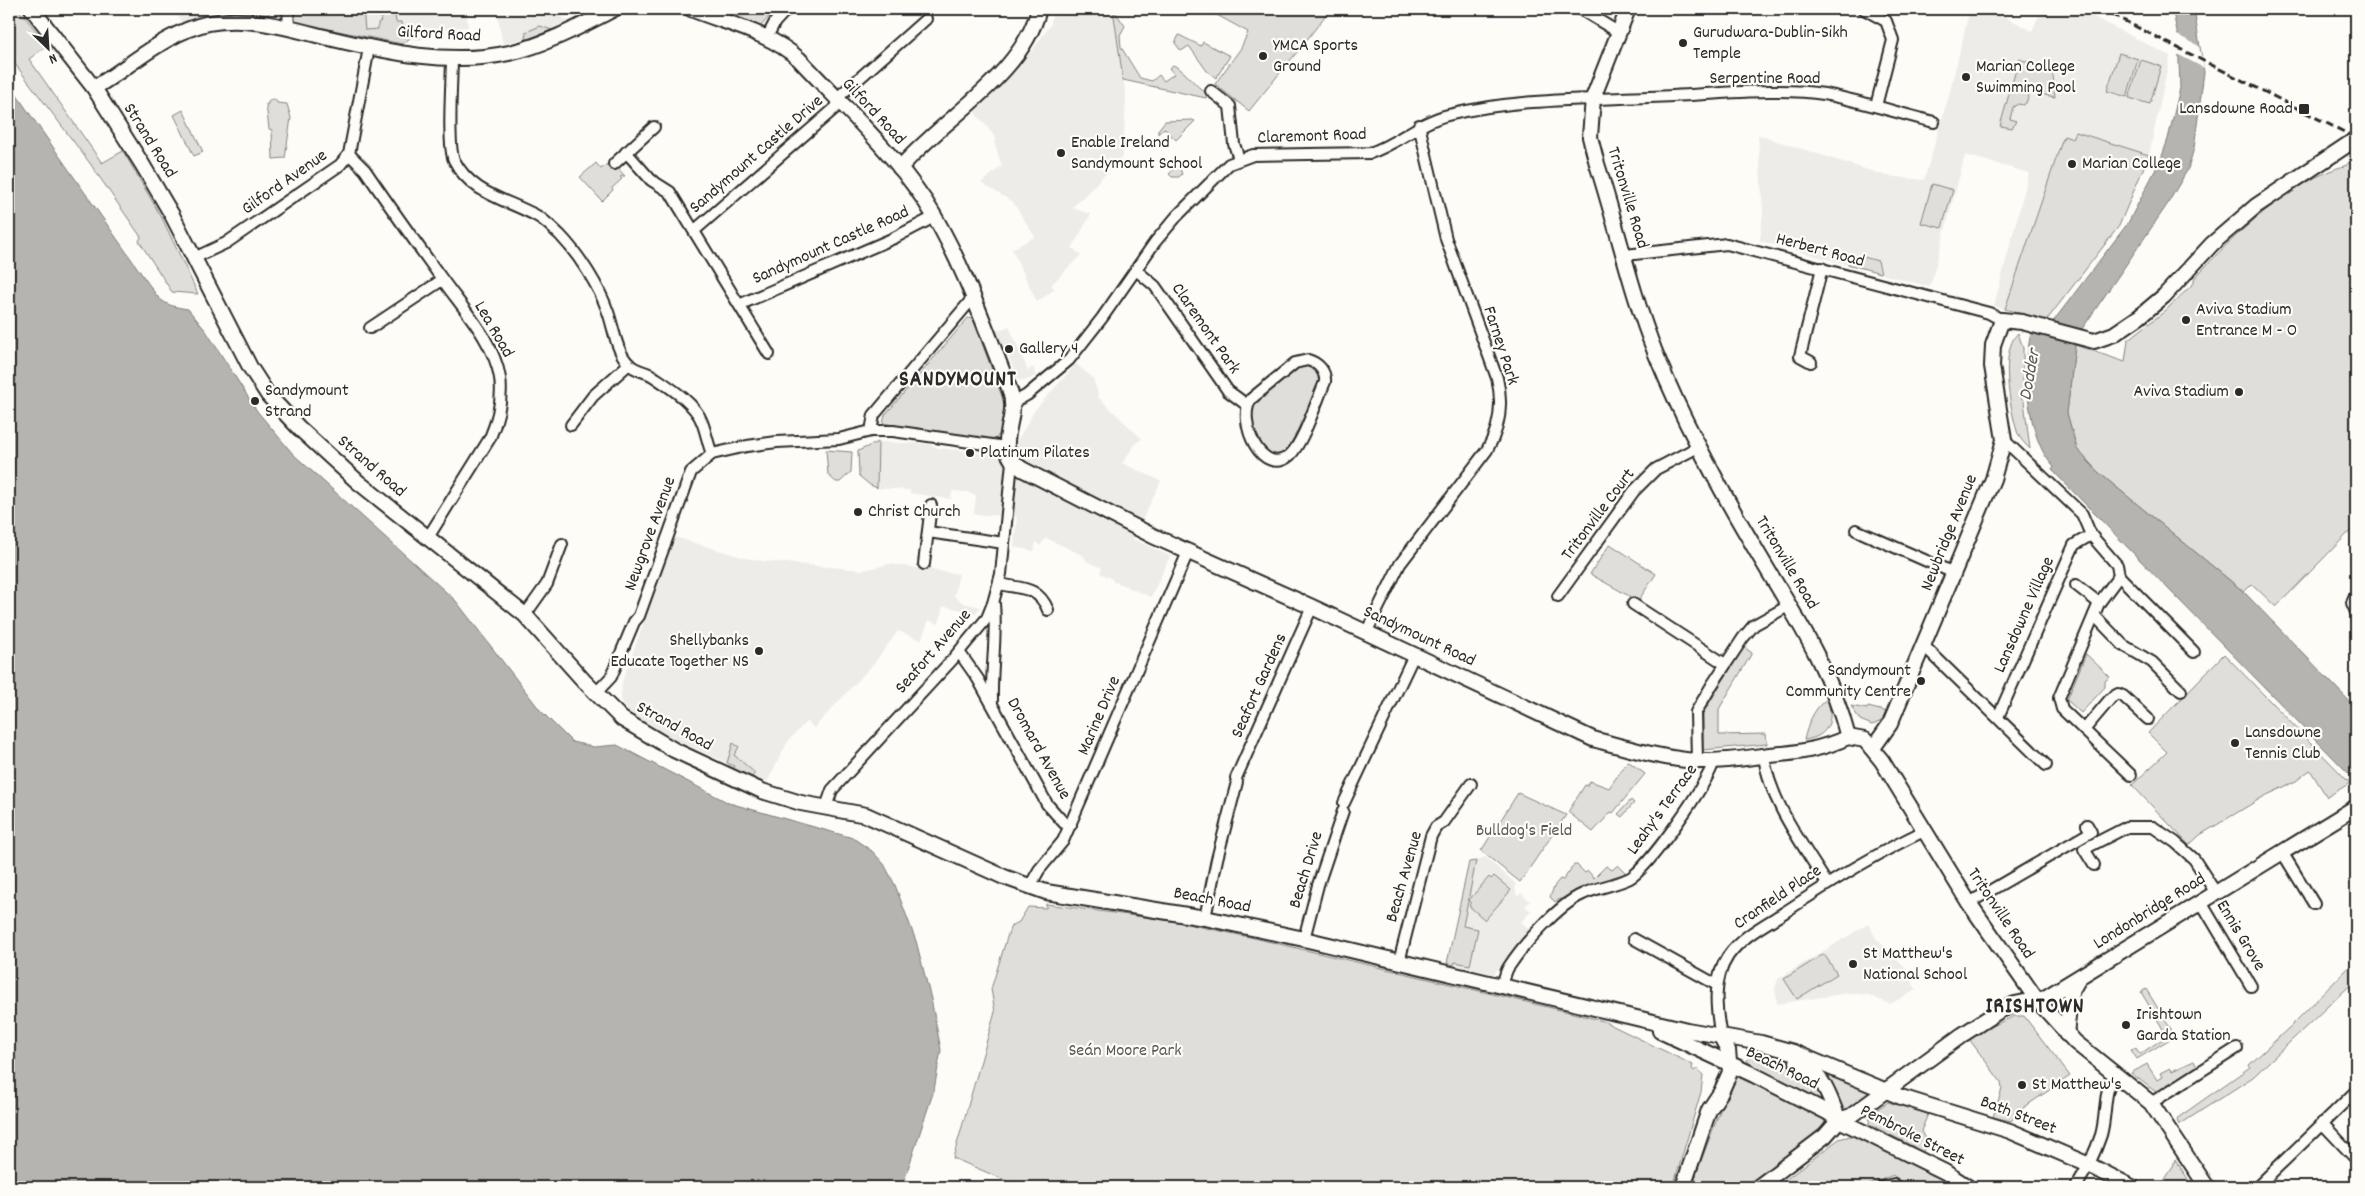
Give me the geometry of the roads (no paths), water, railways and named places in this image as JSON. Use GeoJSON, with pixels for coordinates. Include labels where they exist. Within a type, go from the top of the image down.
{"type":"FeatureCollection","features":[{"type":"Feature","properties":{"kind":"street","name":"Strand Road"},"geometry":{"type":"LineString","coordinates":[[32,9],[94,88],[142,164],[194,258],[250,367],[268,395],[299,428],[352,477],[525,616],[622,719],[706,766],[762,791],[801,803],[826,807]]}},
{"type":"Feature","properties":{"kind":"street"},"geometry":{"type":"LineString","coordinates":[[288,9],[288,28]]}},
{"type":"Feature","properties":{"kind":"street","name":"Gilford Road"},"geometry":{"type":"LineString","coordinates":[[94,88],[154,47],[206,24],[244,22],[288,28],[369,48],[452,58],[476,58],[511,52],[565,34],[614,9]]}},
{"type":"Feature","properties":{"kind":"street","name":"Gilford Road"},"geometry":{"type":"LineString","coordinates":[[691,9],[784,45],[900,168],[934,217],[972,298],[1014,403]]}},
{"type":"Feature","properties":{"kind":"street"},"geometry":{"type":"LineString","coordinates":[[767,37],[775,22],[787,9]]}},
{"type":"Feature","properties":{"kind":"street"},"geometry":{"type":"LineString","coordinates":[[900,168],[946,122],[997,78],[1031,32],[1040,9]]}},
{"type":"Feature","properties":{"kind":"street"},"geometry":{"type":"LineString","coordinates":[[1580,9],[1590,17],[1618,32]]}},
{"type":"Feature","properties":{"kind":"street","name":"Tritonville Road"},"geometry":{"type":"LineString","coordinates":[[1628,9],[1592,98],[1590,137],[1654,351],[1698,447],[1818,656],[1839,703],[1848,737]]}},
{"type":"Feature","properties":{"kind":"street"},"geometry":{"type":"LineString","coordinates":[[1864,9],[1886,21],[1893,40],[1876,106]]}},
{"type":"Feature","properties":{"kind":"street","name":"Sandymount Castle Drive"},"geometry":{"type":"LineString","coordinates":[[695,230],[926,19]]}},
{"type":"Feature","properties":{"kind":"street","name":"Gilford Avenue"},"geometry":{"type":"LineString","coordinates":[[194,258],[226,243],[340,165],[349,154],[369,48]]}},
{"type":"Feature","properties":{"kind":"street"},"geometry":{"type":"LineString","coordinates":[[452,58],[451,148],[457,166],[471,183],[487,193],[539,217],[560,236],[594,283],[608,310],[618,346],[628,364],[658,379],[697,413],[702,421],[712,454]]}},
{"type":"Feature","properties":{"kind":"street"},"geometry":{"type":"LineString","coordinates":[[1211,91],[1230,106],[1234,144],[1239,159]]}},
{"type":"Feature","properties":{"kind":"street","name":"Serpentine Road"},"geometry":{"type":"LineString","coordinates":[[1592,98],[1796,92],[1824,94],[1934,122]]}},
{"type":"Feature","properties":{"kind":"street","name":"Claremont Road"},"geometry":{"type":"LineString","coordinates":[[1014,403],[1027,396],[1069,360],[1102,318],[1155,242],[1177,216],[1220,172],[1239,159],[1252,155],[1370,153],[1419,125],[1446,115],[1537,102],[1592,98]]}},
{"type":"Feature","properties":{"kind":"street","name":"Farney Park"},"geometry":{"type":"LineString","coordinates":[[1366,633],[1400,564],[1488,450],[1496,432],[1499,413],[1499,389],[1493,364],[1446,239],[1419,125]]}},
{"type":"Feature","properties":{"kind":"street"},"geometry":{"type":"LineString","coordinates":[[614,164],[654,127]]}},
{"type":"Feature","properties":{"kind":"street"},"geometry":{"type":"LineString","coordinates":[[2002,320],[2046,328],[2094,341],[2102,340],[2124,328],[2164,296],[2212,244],[2256,206],[2292,180],[2356,139]]}},
{"type":"Feature","properties":{"kind":"street"},"geometry":{"type":"LineString","coordinates":[[626,152],[651,180],[670,192],[695,230],[769,354]]}},
{"type":"Feature","properties":{"kind":"street","name":"Lea Road"},"geometry":{"type":"LineString","coordinates":[[349,154],[365,170],[478,330],[496,365],[501,389],[497,421],[490,438],[427,538]]}},
{"type":"Feature","properties":{"kind":"street","name":"Sandymount Castle Road"},"geometry":{"type":"LineString","coordinates":[[740,304],[894,238],[934,217]]}},
{"type":"Feature","properties":{"kind":"street","name":"Herbert Road"},"geometry":{"type":"LineString","coordinates":[[1625,255],[1727,244],[1989,313],[2002,320]]}},
{"type":"Feature","properties":{"kind":"street"},"geometry":{"type":"LineString","coordinates":[[1811,362],[1800,356],[1822,268]]}},
{"type":"Feature","properties":{"kind":"street","name":"Claremont Park"},"geometry":{"type":"LineString","coordinates":[[1136,270],[1155,286],[1228,391],[1247,405]]}},
{"type":"Feature","properties":{"kind":"street"},"geometry":{"type":"LineString","coordinates":[[370,328],[442,280]]}},
{"type":"Feature","properties":{"kind":"street"},"geometry":{"type":"LineString","coordinates":[[871,431],[874,415],[972,298]]}},
{"type":"Feature","properties":{"kind":"street","name":"Newbridge Avenue"},"geometry":{"type":"LineString","coordinates":[[1873,748],[1890,724],[1993,479],[2004,440],[1992,366],[1993,345],[2002,320]]}},
{"type":"Feature","properties":{"kind":"street"},"geometry":{"type":"LineString","coordinates":[[1299,361],[1313,361],[1324,374],[1325,382],[1300,439],[1287,457],[1267,458],[1260,454],[1246,422],[1247,405],[1251,398],[1299,361]]}},
{"type":"Feature","properties":{"kind":"street"},"geometry":{"type":"LineString","coordinates":[[570,425],[593,396],[628,364]]}},
{"type":"Feature","properties":{"kind":"street"},"geometry":{"type":"LineString","coordinates":[[1012,462],[1006,447],[1014,403]]}},
{"type":"Feature","properties":{"kind":"street","name":"Newgrove Avenue"},"geometry":{"type":"LineString","coordinates":[[596,693],[611,677],[634,622],[639,616],[691,472],[712,454],[747,446],[777,442],[839,439],[871,431],[893,431],[1006,447]]}},
{"type":"Feature","properties":{"kind":"street"},"geometry":{"type":"LineString","coordinates":[[2004,440],[2082,514],[2091,535],[2117,565],[2119,576],[2194,652]]}},
{"type":"Feature","properties":{"kind":"street","name":"Tritonville Court"},"geometry":{"type":"LineString","coordinates":[[1558,596],[1634,491],[1656,468],[1698,447]]}},
{"type":"Feature","properties":{"kind":"street","name":"Sandymount Road"},"geometry":{"type":"LineString","coordinates":[[1012,462],[1057,488],[1188,552],[1312,607],[1594,738],[1636,750],[1697,761],[1714,761],[1821,748],[1848,737]]}},
{"type":"Feature","properties":{"kind":"street","name":"Seafort Avenue"},"geometry":{"type":"LineString","coordinates":[[826,807],[832,790],[959,652],[986,618],[999,584],[1012,462]]}},
{"type":"Feature","properties":{"kind":"street"},"geometry":{"type":"LineString","coordinates":[[924,564],[932,505]]}},
{"type":"Feature","properties":{"kind":"street"},"geometry":{"type":"LineString","coordinates":[[1856,530],[1954,573]]}},
{"type":"Feature","properties":{"kind":"street"},"geometry":{"type":"LineString","coordinates":[[928,532],[1004,542]]}},
{"type":"Feature","properties":{"kind":"street","name":"Lansdowne Village"},"geometry":{"type":"LineString","coordinates":[[1998,717],[2074,545],[2091,535]]}},
{"type":"Feature","properties":{"kind":"street"},"geometry":{"type":"LineString","coordinates":[[525,616],[547,584],[562,544]]}},
{"type":"Feature","properties":{"kind":"street","name":"Marine Drive"},"geometry":{"type":"LineString","coordinates":[[1030,886],[1039,870],[1064,841],[1188,552]]}},
{"type":"Feature","properties":{"kind":"street"},"geometry":{"type":"LineString","coordinates":[[2119,576],[2099,603],[2056,707],[2062,708],[2131,775]]}},
{"type":"Feature","properties":{"kind":"street"},"geometry":{"type":"LineString","coordinates":[[999,584],[1037,592],[1043,598],[1048,610]]}},
{"type":"Feature","properties":{"kind":"street","name":"Lansdowne Village"},"geometry":{"type":"LineString","coordinates":[[2076,585],[2099,603]]}},
{"type":"Feature","properties":{"kind":"street"},"geometry":{"type":"LineString","coordinates":[[2356,594],[2352,602],[2356,612]]}},
{"type":"Feature","properties":{"kind":"street","name":"Dromard Avenue"},"geometry":{"type":"LineString","coordinates":[[993,603],[996,624],[992,702],[1047,804],[1064,823],[1071,825]]}},
{"type":"Feature","properties":{"kind":"street"},"geometry":{"type":"LineString","coordinates":[[1633,604],[1725,664]]}},
{"type":"Feature","properties":{"kind":"street"},"geometry":{"type":"LineString","coordinates":[[1697,761],[1696,712],[1725,664],[1754,625],[1790,605]]}},
{"type":"Feature","properties":{"kind":"street","name":"Seafort Gardens"},"geometry":{"type":"LineString","coordinates":[[1204,918],[1237,780],[1312,607]]}},
{"type":"Feature","properties":{"kind":"street"},"geometry":{"type":"LineString","coordinates":[[2094,616],[2123,645],[2152,662],[2181,691]]}},
{"type":"Feature","properties":{"kind":"street"},"geometry":{"type":"LineString","coordinates":[[1924,646],[2046,765]]}},
{"type":"Feature","properties":{"kind":"street"},"geometry":{"type":"LineString","coordinates":[[959,652],[992,702]]}},
{"type":"Feature","properties":{"kind":"street","name":"Beach Drive"},"geometry":{"type":"LineString","coordinates":[[1304,939],[1318,885],[1343,807],[1414,655]]}},
{"type":"Feature","properties":{"kind":"street"},"geometry":{"type":"LineString","coordinates":[[2084,730],[2111,698],[2118,694],[2148,719]]}},
{"type":"Feature","properties":{"kind":"street"},"geometry":{"type":"LineString","coordinates":[[1848,737],[1865,740],[1873,748]]}},
{"type":"Feature","properties":{"kind":"street","name":"Tritonville Road"},"geometry":{"type":"LineString","coordinates":[[1873,748],[1969,903],[2037,1000],[2066,1034],[2151,1103],[2207,1187]]}},
{"type":"Feature","properties":{"kind":"street"},"geometry":{"type":"LineString","coordinates":[[1764,756],[1766,771],[1775,796],[1827,884]]}},
{"type":"Feature","properties":{"kind":"street","name":"Leahy's Terrace"},"geometry":{"type":"LineString","coordinates":[[1502,986],[1507,969],[1555,912],[1582,894],[1626,879],[1639,870],[1700,790],[1711,774],[1714,761]]}},
{"type":"Feature","properties":{"kind":"street","name":"Beach Avenue"},"geometry":{"type":"LineString","coordinates":[[1399,962],[1431,836],[1436,827],[1444,822],[1471,784]]}},
{"type":"Feature","properties":{"kind":"street","name":"Beach Road"},"geometry":{"type":"LineString","coordinates":[[826,807],[866,815],[1004,877],[1059,895],[1204,918],[1304,939],[1722,1037],[1761,1043],[1793,1052],[1886,1090]]}},
{"type":"Feature","properties":{"kind":"street","name":"Londonbridge Road"},"geometry":{"type":"LineString","coordinates":[[1758,1187],[1825,1136],[1839,1120],[1851,1116],[1962,1035],[1999,1011],[2015,1004],[2045,998],[2356,807]]}},
{"type":"Feature","properties":{"kind":"street"},"geometry":{"type":"LineString","coordinates":[[1969,903],[2091,832],[2087,825]]}},
{"type":"Feature","properties":{"kind":"street"},"geometry":{"type":"LineString","coordinates":[[2094,865],[2084,849],[2128,826],[2153,827],[2175,842],[2194,859],[2216,893]]}},
{"type":"Feature","properties":{"kind":"street","name":"Cranfield Place"},"geometry":{"type":"LineString","coordinates":[[1722,1037],[1716,1009],[1717,986],[1727,957],[1740,942],[1827,884],[1924,831]]}},
{"type":"Feature","properties":{"kind":"street"},"geometry":{"type":"LineString","coordinates":[[2282,852],[2314,904]]}},
{"type":"Feature","properties":{"kind":"street","name":"Ennis Grove"},"geometry":{"type":"LineString","coordinates":[[2201,902],[2251,986]]}},
{"type":"Feature","properties":{"kind":"street"},"geometry":{"type":"LineString","coordinates":[[1634,939],[1717,986]]}},
{"type":"Feature","properties":{"kind":"street"},"geometry":{"type":"LineString","coordinates":[[2066,1034],[2071,992],[2080,977]]}},
{"type":"Feature","properties":{"kind":"street","name":"Beach Road"},"geometry":{"type":"LineString","coordinates":[[1601,1008],[1677,1038],[1827,1112],[1839,1120]]}},
{"type":"Feature","properties":{"kind":"street"},"geometry":{"type":"LineString","coordinates":[[1683,1187],[1709,1110],[1721,1092],[1730,1072],[1728,1050],[1722,1037]]}},
{"type":"Feature","properties":{"kind":"street","name":"Beach Road"},"geometry":{"type":"LineString","coordinates":[[1761,1043],[1810,1067],[1828,1089],[1839,1120]]}},
{"type":"Feature","properties":{"kind":"street"},"geometry":{"type":"LineString","coordinates":[[2151,1103],[2237,1048]]}},
{"type":"Feature","properties":{"kind":"street"},"geometry":{"type":"LineString","coordinates":[[2076,1187],[2101,1134],[2108,1085],[2114,1074]]}},
{"type":"Feature","properties":{"kind":"street","name":"Bath Street"},"geometry":{"type":"LineString","coordinates":[[1886,1090],[1901,1097],[2010,1130],[2132,1187]]}},
{"type":"Feature","properties":{"kind":"street"},"geometry":{"type":"LineString","coordinates":[[2257,1187],[2356,1091]]}},
{"type":"Feature","properties":{"kind":"street","name":"Pembroke Street"},"geometry":{"type":"LineString","coordinates":[[1839,1120],[1945,1172],[1968,1187]]}},
{"type":"Feature","properties":{"kind":"street"},"geometry":{"type":"LineString","coordinates":[[2322,1124],[2356,1159]]}},
{"type":"Feature","properties":{"kind":"street"},"geometry":{"type":"LineString","coordinates":[[1882,1187],[1888,1184],[1894,1184],[1898,1187]]}},
{"type":"Feature","properties":{"kind":"water","name":"Dodder"},"geometry":{"type":"Polygon","coordinates":[[[2172,9],[2194,9],[2204,72],[2194,148],[2188,169],[2167,205],[2082,329],[2075,345],[2067,413],[2077,449],[2098,472],[2244,592],[2356,708],[2356,781],[2052,470],[2054,467],[2045,455],[2032,422],[2027,384],[2028,348],[2031,333],[2042,336],[2128,223],[2161,159],[2168,139],[2180,88],[2178,35],[2172,9]]]}},
{"type":"Feature","properties":{"kind":"water"},"geometry":{"type":"Polygon","coordinates":[[[9,84],[157,296],[175,307],[188,309],[206,331],[257,411],[293,454],[456,601],[540,710],[572,742],[594,747],[617,745],[729,803],[853,838],[872,851],[884,864],[895,885],[916,941],[931,999],[941,1050],[934,1090],[902,1187],[9,1187],[9,84]]]}},
{"type":"Feature","properties":{"kind":"railway"},"geometry":{"type":"LineString","coordinates":[[2101,9],[2356,138]]}},
{"type":"Feature","properties":{"kind":"place","name":"Gurudwara-Dublin-Sikh Temple"},"geometry":{"type":"Point","coordinates":[1683,43]}},
{"type":"Feature","properties":{"kind":"place","name":"YMCA Sports Ground"},"geometry":{"type":"Point","coordinates":[1263,56]}},
{"type":"Feature","properties":{"kind":"place","name":"Marian College Swimming Pool"},"geometry":{"type":"Point","coordinates":[1966,77]}},
{"type":"Feature","properties":{"kind":"place","name":"Lansdowne Road"},"geometry":{"type":"Point","coordinates":[2304,109]}},
{"type":"Feature","properties":{"kind":"place","name":"Enable Ireland Sandymount School"},"geometry":{"type":"Point","coordinates":[1061,153]}},
{"type":"Feature","properties":{"kind":"place","name":"Marian College"},"geometry":{"type":"Point","coordinates":[2072,164]}},
{"type":"Feature","properties":{"kind":"place","name":"Aviva Stadium Entrance M - O"},"geometry":{"type":"Point","coordinates":[2186,320]}},
{"type":"Feature","properties":{"kind":"place","name":"Gallery 4"},"geometry":{"type":"Point","coordinates":[1009,349]}},
{"type":"Feature","properties":{"kind":"place","name":"Aviva Stadium"},"geometry":{"type":"Point","coordinates":[2239,392]}},
{"type":"Feature","properties":{"kind":"place","name":"Sandymount Strand"},"geometry":{"type":"Point","coordinates":[255,401]}},
{"type":"Feature","properties":{"kind":"place","name":"Platinum Pilates"},"geometry":{"type":"Point","coordinates":[970,453]}},
{"type":"Feature","properties":{"kind":"place","name":"Christ Church"},"geometry":{"type":"Point","coordinates":[858,512]}},
{"type":"Feature","properties":{"kind":"place","name":"Shellybanks Educate Together NS"},"geometry":{"type":"Point","coordinates":[759,651]}},
{"type":"Feature","properties":{"kind":"place","name":"Sandymount Community Centre"},"geometry":{"type":"Point","coordinates":[1921,681]}},
{"type":"Feature","properties":{"kind":"place","name":"Lansdowne Tennis Club"},"geometry":{"type":"Point","coordinates":[2235,743]}},
{"type":"Feature","properties":{"kind":"place","name":"St Matthew's National School"},"geometry":{"type":"Point","coordinates":[1853,964]}},
{"type":"Feature","properties":{"kind":"place","name":"Irishtown Garda Station"},"geometry":{"type":"Point","coordinates":[2126,1025]}},
{"type":"Feature","properties":{"kind":"place","name":"St Matthew's"},"geometry":{"type":"Point","coordinates":[2022,1085]}},
{"type":"Feature","properties":{"kind":"district","name":"SANDYMOUNT"},"geometry":{"type":"Point","coordinates":[958,380]}},
{"type":"Feature","properties":{"kind":"district","name":"IRISHTOWN"},"geometry":{"type":"Point","coordinates":[2035,1007]}},
{"type":"Feature","properties":{"kind":"park label","name":"Bulldog's Field"},"geometry":{"type":"Point","coordinates":[1524,831]}},
{"type":"Feature","properties":{"kind":"park label","name":"Seán Moore Park"},"geometry":{"type":"Point","coordinates":[1125,1051]}}]}
